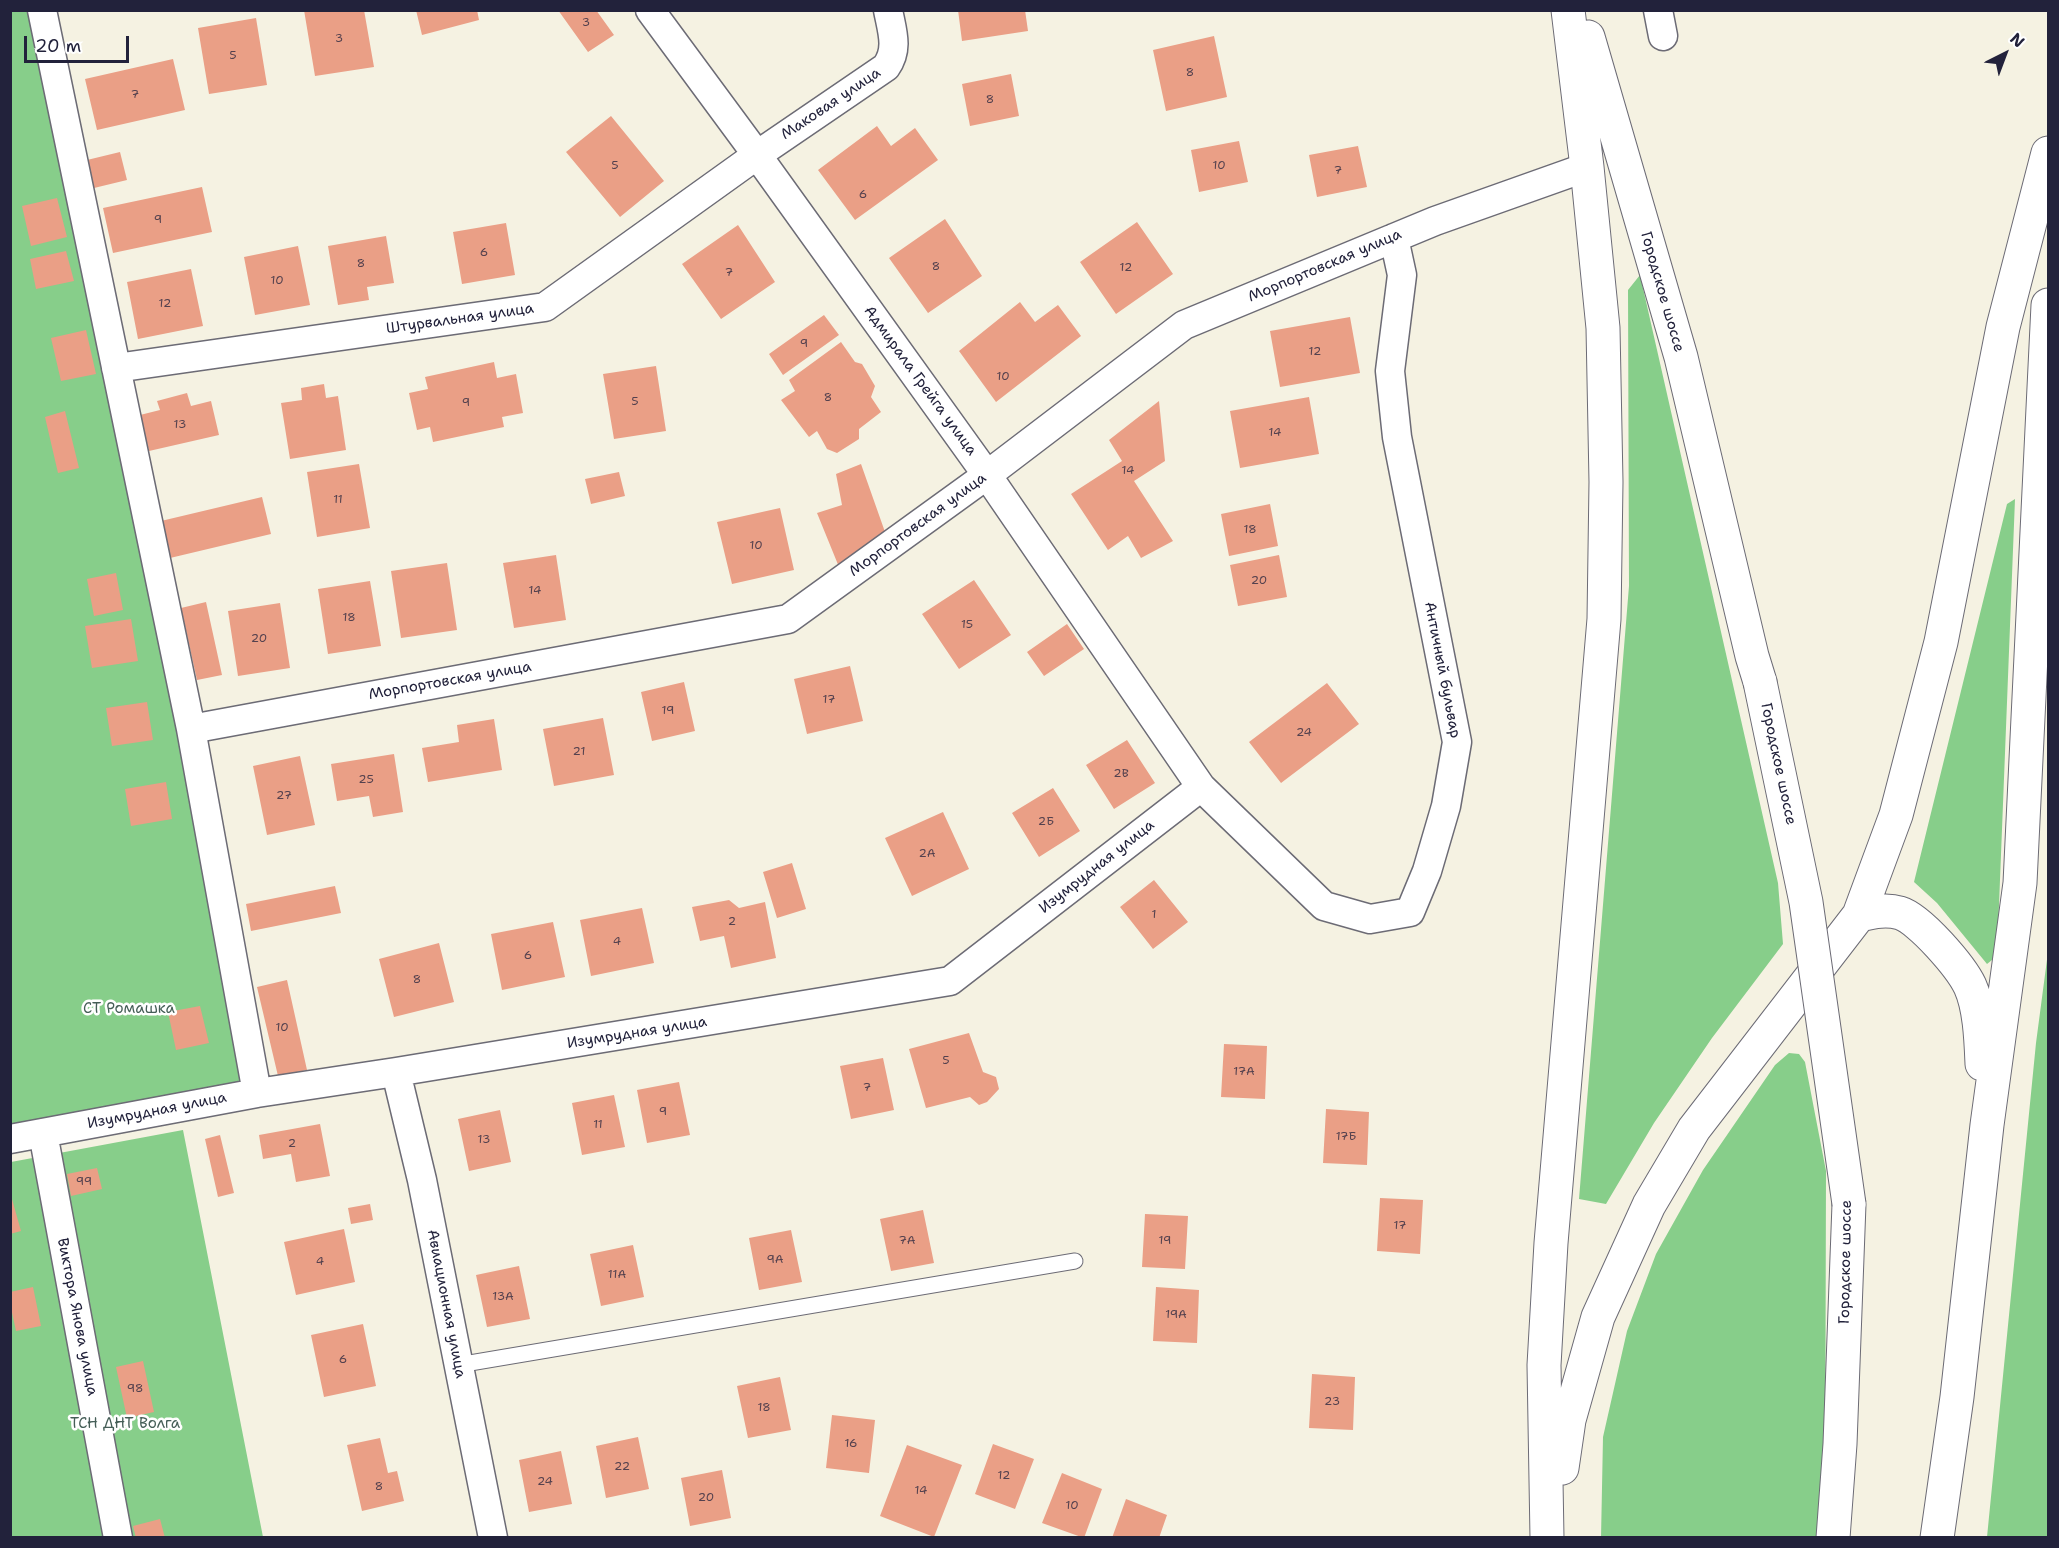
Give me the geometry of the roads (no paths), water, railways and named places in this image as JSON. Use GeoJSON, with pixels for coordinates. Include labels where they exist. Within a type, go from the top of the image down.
{"type":"FeatureCollection","features":[{"type":"Feature","properties":{"kind":"main road"},"geometry":{"type":"LineString","coordinates":[[1549,1538],[1544,1365],[1551,1243],[1604,619],[1606,482],[1603,328],[1568,10]]}},
{"type":"Feature","properties":{"kind":"main road","name":"Городское шоссе"},"geometry":{"type":"LineString","coordinates":[[1580,10],[1681,357],[1752,656],[1760,681],[1806,902],[1849,1204],[1840,1444],[1833,1538]]}},
{"type":"Feature","properties":{"kind":"main road"},"geometry":{"type":"LineString","coordinates":[[1549,1538],[1569,1420],[1598,1317],[1649,1205],[1694,1129],[1859,915],[1896,815],[1941,642],[2003,327],[2049,153]]}},
{"type":"Feature","properties":{"kind":"main road"},"geometry":{"type":"LineString","coordinates":[[1937,1538],[1957,1397],[1987,1125],[2020,883],[2049,305]]}},
{"type":"Feature","properties":{"kind":"main road"},"geometry":{"type":"LineString","coordinates":[[1859,915],[1881,910],[1902,913],[1927,931],[1952,960],[1970,986],[1980,1028],[1987,1125]]}},
{"type":"Feature","properties":{"kind":"street"},"geometry":{"type":"LineString","coordinates":[[42,10],[191,729],[257,1093]]}},
{"type":"Feature","properties":{"kind":"street","name":"Адмирала Грейга улица"},"geometry":{"type":"LineString","coordinates":[[650,10],[757,154],[987,475],[1201,787]]}},
{"type":"Feature","properties":{"kind":"street","name":"Маковая улица"},"geometry":{"type":"LineString","coordinates":[[757,154],[886,67],[892,58],[894,48],[888,10]]}},
{"type":"Feature","properties":{"kind":"street","name":"Штурвальная улица"},"geometry":{"type":"LineString","coordinates":[[116,368],[545,307],[757,154]]}},
{"type":"Feature","properties":{"kind":"street","name":"Морпортовская улица"},"geometry":{"type":"LineString","coordinates":[[191,729],[789,619],[987,475],[1184,325],[1435,221],[1587,167]]}},
{"type":"Feature","properties":{"kind":"street","name":"Античный бульвар"},"geometry":{"type":"LineString","coordinates":[[1201,787],[1324,906],[1370,919],[1410,912],[1427,871],[1446,806],[1456,742],[1397,437],[1390,371],[1402,275],[1394,238]]}},
{"type":"Feature","properties":{"kind":"street","name":"Изумрудная улица"},"geometry":{"type":"LineString","coordinates":[[10,1139],[257,1093],[950,981],[1201,787]]}},
{"type":"Feature","properties":{"kind":"street","name":"Авиационная улица"},"geometry":{"type":"LineString","coordinates":[[396,1072],[422,1180],[493,1538]]}},
{"type":"Feature","properties":{"kind":"street","name":"Виктора Янова улица"},"geometry":{"type":"LineString","coordinates":[[43,1133],[118,1538]]}},
{"type":"Feature","properties":{"kind":"lane"},"geometry":{"type":"LineString","coordinates":[[458,1365],[1075,1261]]}},
{"type":"Feature","properties":{"kind":"park label","name":"СТ Ромашка"},"geometry":{"type":"Point","coordinates":[129,1009]}},
{"type":"Feature","properties":{"kind":"park label","name":"ТСН ДНТ Волга"},"geometry":{"type":"Point","coordinates":[125,1424]}}]}
